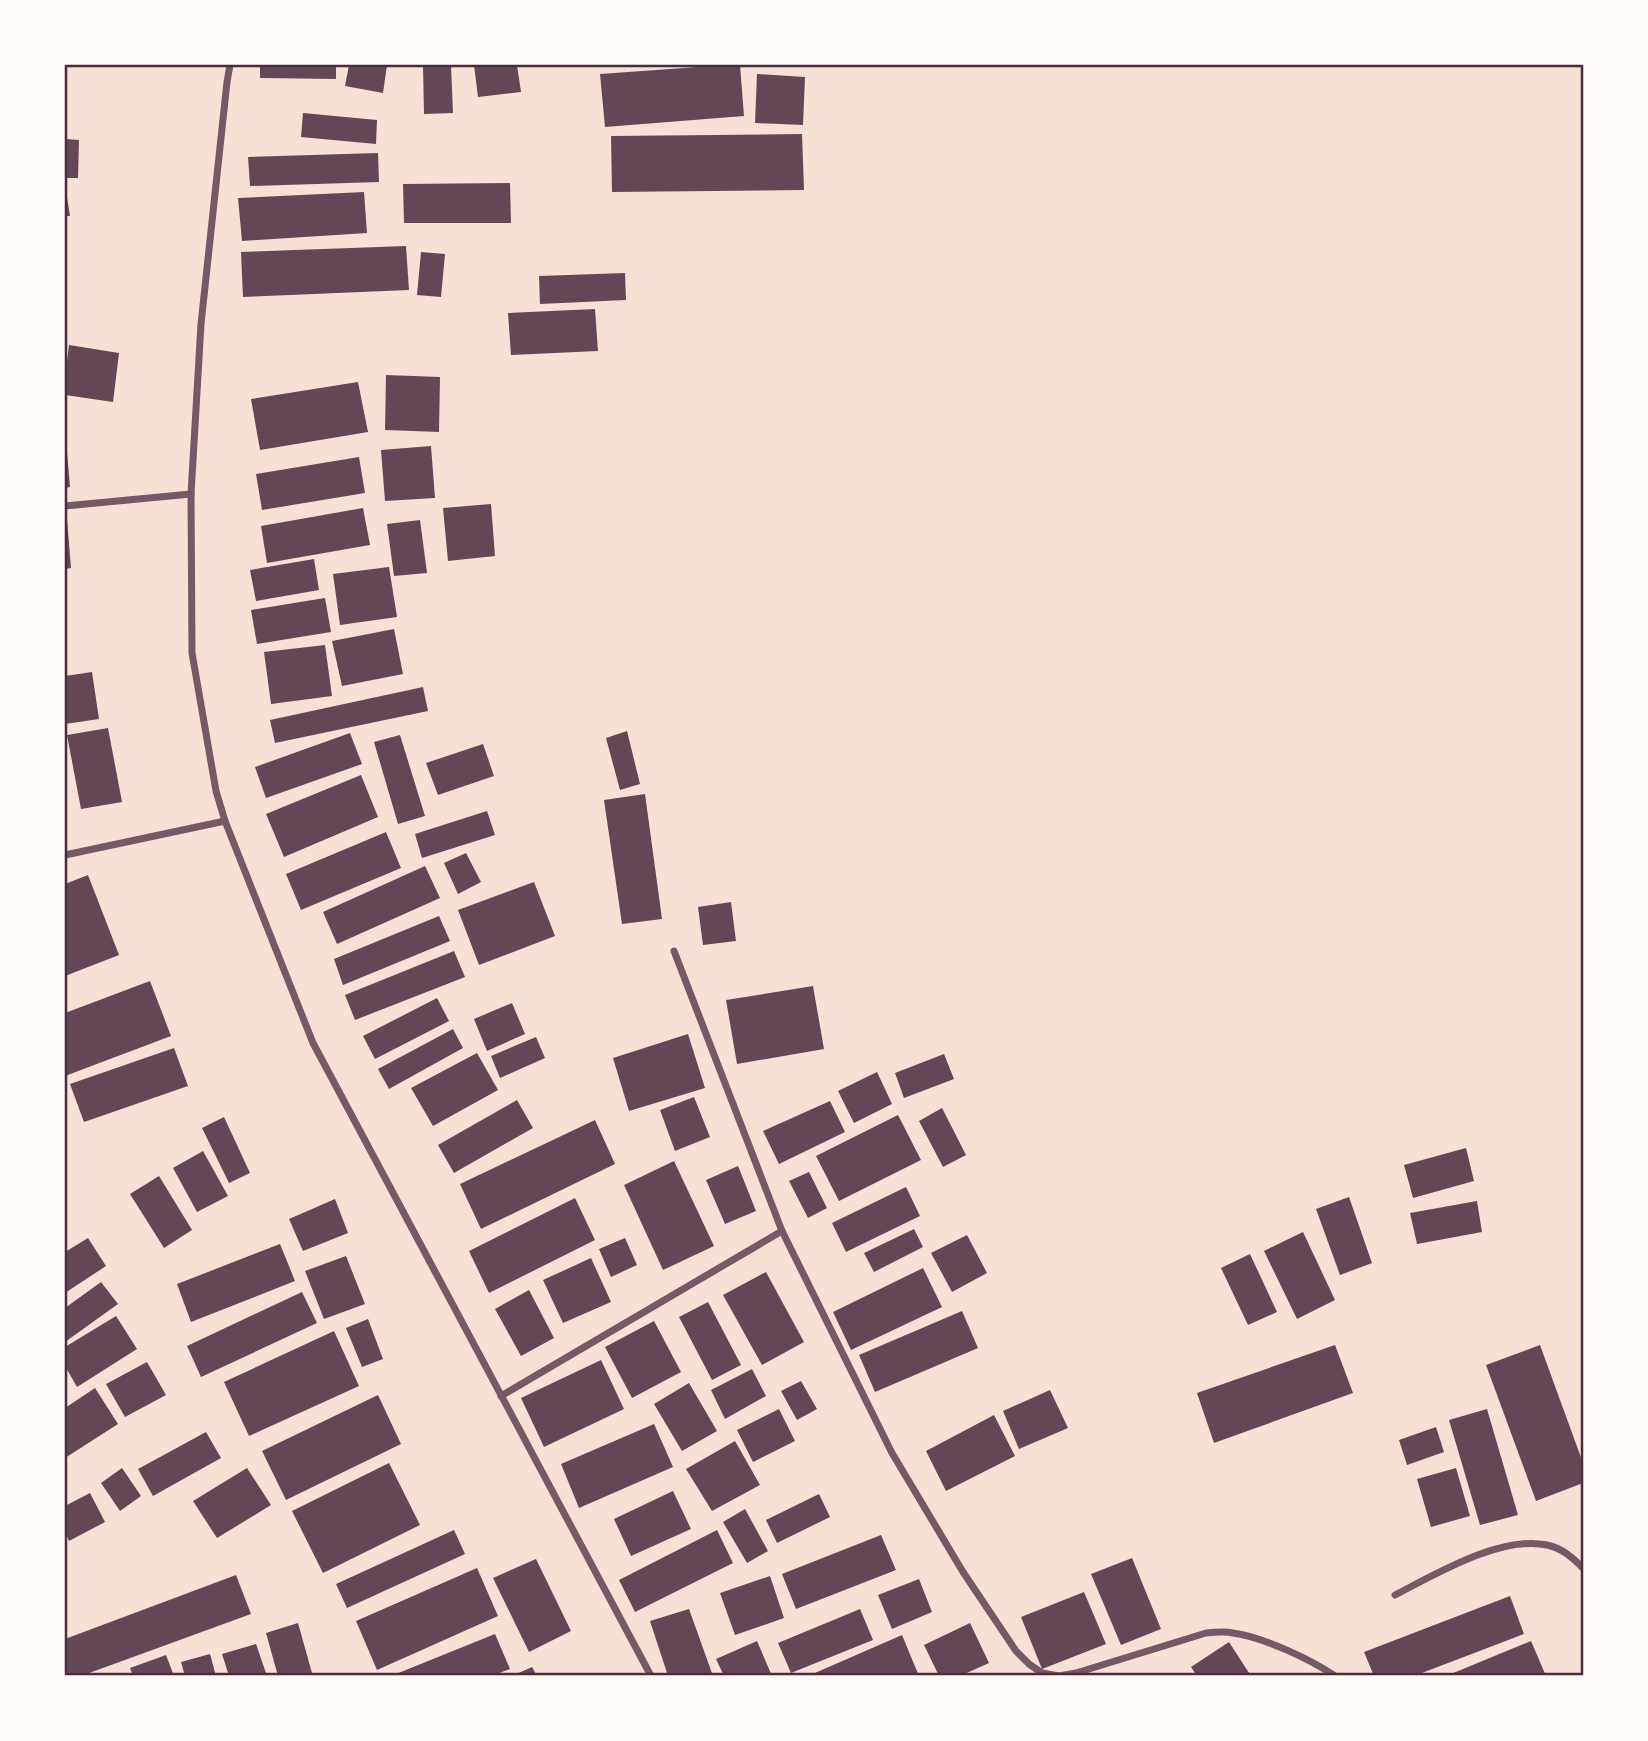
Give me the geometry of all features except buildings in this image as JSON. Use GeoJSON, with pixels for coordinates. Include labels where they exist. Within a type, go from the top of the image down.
{"type":"FeatureCollection","features":[{"type":"Feature","properties":{"kind":"street"},"geometry":{"type":"LineString","coordinates":[[230,65],[201,324],[191,494],[192,653],[216,791],[225,821],[313,1043],[651,1676]]}},
{"type":"Feature","properties":{"kind":"street"},"geometry":{"type":"LineString","coordinates":[[65,506],[191,494]]}},
{"type":"Feature","properties":{"kind":"street"},"geometry":{"type":"LineString","coordinates":[[65,855],[225,821]]}},
{"type":"Feature","properties":{"kind":"street"},"geometry":{"type":"LineString","coordinates":[[674,951],[782,1231],[892,1453],[963,1572],[1016,1651],[1042,1673],[1059,1676],[1206,1633],[1235,1633],[1270,1643],[1318,1665],[1335,1676]]}},
{"type":"Feature","properties":{"kind":"street"},"geometry":{"type":"LineString","coordinates":[[501,1396],[782,1231]]}},
{"type":"Feature","properties":{"kind":"street"},"geometry":{"type":"LineString","coordinates":[[1395,1595],[1461,1562],[1513,1545],[1549,1545],[1573,1558],[1583,1569]]}}]}
